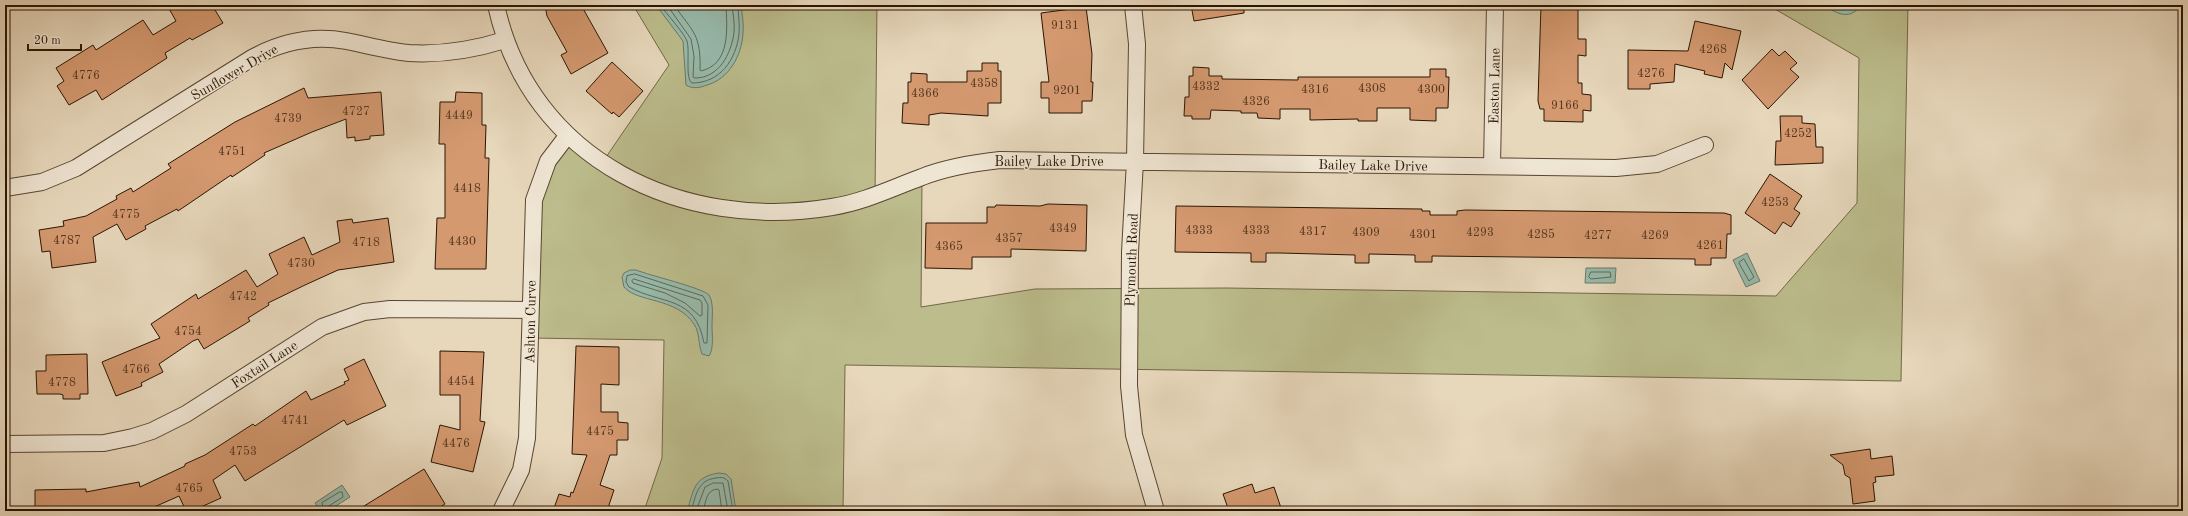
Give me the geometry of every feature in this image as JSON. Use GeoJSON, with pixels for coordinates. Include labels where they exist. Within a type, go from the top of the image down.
{"type":"FeatureCollection","features":[{"type":"Feature","properties":{"kind":"street","name":"Bailey Lake Drive"},"geometry":{"type":"LineString","coordinates":[[496,5],[506,40],[517,69],[530,90],[567,136],[602,163],[638,183],[695,202],[757,211],[800,210],[833,207],[876,196],[936,172],[982,162],[1017,160],[1616,168],[1646,167],[1669,160],[1705,145]]}},
{"type":"Feature","properties":{"kind":"street","name":"Plymouth Road"},"geometry":{"type":"LineString","coordinates":[[1132,5],[1137,44],[1136,162],[1130,252],[1130,402],[1138,452],[1156,511]]}},
{"type":"Feature","properties":{"kind":"street","name":"Easton Lane"},"geometry":{"type":"LineString","coordinates":[[1492,166],[1495,5]]}},
{"type":"Feature","properties":{"kind":"street","name":"Sunflower Drive"},"geometry":{"type":"LineString","coordinates":[[5,188],[42,182],[76,168],[252,58],[282,44],[308,39],[333,39],[392,51],[433,54],[473,49],[506,40]]}},
{"type":"Feature","properties":{"kind":"street","name":"Ashton Curve"},"geometry":{"type":"LineString","coordinates":[[500,511],[517,480],[526,449],[534,200],[548,161],[567,136]]}},
{"type":"Feature","properties":{"kind":"street","name":"Foxtail Lane"},"geometry":{"type":"LineString","coordinates":[[5,444],[104,443],[133,437],[152,431],[182,416],[322,328],[364,312],[390,309],[530,310]]}},
{"type":"Feature","properties":{"kind":"green space"},"geometry":{"type":"Polygon","coordinates":[[[633,5],[877,5],[875,195],[922,177],[921,307],[1035,289],[1226,288],[1776,296],[1857,203],[1859,58],[1768,5],[1908,5],[1901,381],[845,365],[843,511],[644,511],[662,458],[664,340],[530,338],[533,210],[567,136],[602,163],[669,65],[633,5]]]}},
{"type":"Feature","properties":{"kind":"water"},"geometry":{"type":"Polygon","coordinates":[[[656,5],[741,5],[743,26],[742,41],[737,58],[728,72],[715,82],[704,86],[693,88],[686,85],[683,41],[656,5]]]}},
{"type":"Feature","properties":{"kind":"water"},"geometry":{"type":"Polygon","coordinates":[[[1825,5],[1861,5],[1853,13],[1844,14],[1834,11],[1825,5]]]}},
{"type":"Feature","properties":{"kind":"water"},"geometry":{"type":"Polygon","coordinates":[[[1747,253],[1760,281],[1746,287],[1733,260],[1747,253]]]}},
{"type":"Feature","properties":{"kind":"water"},"geometry":{"type":"Polygon","coordinates":[[[1586,268],[1616,268],[1615,283],[1585,283],[1586,268]]]}},
{"type":"Feature","properties":{"kind":"water"},"geometry":{"type":"Polygon","coordinates":[[[630,270],[636,270],[697,289],[709,295],[712,306],[712,349],[709,356],[702,354],[696,327],[686,315],[668,305],[638,296],[624,287],[622,277],[624,273],[630,270]]]}},
{"type":"Feature","properties":{"kind":"water"},"geometry":{"type":"Polygon","coordinates":[[[719,473],[726,474],[731,479],[736,511],[687,511],[693,491],[699,481],[710,475],[719,473]]]}},
{"type":"Feature","properties":{"kind":"water"},"geometry":{"type":"Polygon","coordinates":[[[342,485],[350,497],[328,511],[320,511],[315,503],[342,485]]]}},
{"type":"Feature","properties":{"kind":"building"},"geometry":{"type":"Polygon","coordinates":[[[167,5],[212,5],[223,23],[192,40],[190,38],[165,53],[167,58],[102,100],[96,90],[69,105],[57,86],[64,81],[56,68],[93,45],[96,50],[143,20],[153,35],[176,21],[167,5]]]}},
{"type":"Feature","properties":{"kind":"building"},"geometry":{"type":"Polygon","coordinates":[[[545,5],[581,5],[608,53],[571,74],[561,55],[567,52],[547,16],[545,5]]]}},
{"type":"Feature","properties":{"kind":"building"},"geometry":{"type":"Polygon","coordinates":[[[1191,5],[1244,5],[1244,13],[1194,21],[1191,5]]]}},
{"type":"Feature","properties":{"kind":"building"},"geometry":{"type":"Polygon","coordinates":[[[1541,5],[1578,5],[1578,39],[1586,39],[1586,56],[1578,55],[1578,83],[1582,83],[1582,94],[1591,95],[1591,111],[1583,110],[1583,122],[1544,121],[1544,109],[1540,109],[1538,101],[1541,5]]]}},
{"type":"Feature","properties":{"kind":"building"},"geometry":{"type":"Polygon","coordinates":[[[1086,7],[1092,54],[1092,101],[1082,101],[1082,113],[1049,113],[1049,98],[1041,98],[1041,82],[1049,82],[1041,13],[1086,7]]]}},
{"type":"Feature","properties":{"kind":"building"},"geometry":{"type":"Polygon","coordinates":[[[1695,21],[1741,31],[1732,70],[1725,63],[1722,78],[1704,74],[1705,71],[1675,64],[1674,82],[1650,84],[1650,89],[1628,89],[1628,50],[1688,51],[1695,21]]]}},
{"type":"Feature","properties":{"kind":"building"},"geometry":{"type":"Polygon","coordinates":[[[1772,49],[1779,56],[1785,51],[1797,63],[1790,69],[1799,77],[1768,109],[1742,80],[1772,49]]]}},
{"type":"Feature","properties":{"kind":"building"},"geometry":{"type":"Polygon","coordinates":[[[612,62],[643,91],[619,117],[613,112],[612,114],[586,91],[612,62]]]}},
{"type":"Feature","properties":{"kind":"building"},"geometry":{"type":"Polygon","coordinates":[[[982,63],[998,63],[998,71],[1001,71],[1001,103],[988,103],[988,116],[941,113],[929,115],[929,125],[902,123],[903,103],[908,103],[908,82],[911,82],[911,73],[927,74],[927,82],[967,82],[967,71],[982,71],[982,63]]]}},
{"type":"Feature","properties":{"kind":"building"},"geometry":{"type":"Polygon","coordinates":[[[1193,67],[1209,68],[1209,76],[1222,76],[1222,79],[1298,80],[1298,77],[1430,77],[1430,69],[1446,69],[1446,77],[1449,77],[1448,108],[1436,108],[1436,121],[1410,120],[1410,108],[1377,108],[1377,121],[1358,121],[1358,119],[1310,120],[1310,109],[1280,109],[1280,119],[1258,118],[1257,113],[1211,110],[1210,119],[1192,119],[1192,116],[1184,116],[1185,97],[1189,97],[1189,76],[1193,76],[1193,67]]]}},
{"type":"Feature","properties":{"kind":"building"},"geometry":{"type":"Polygon","coordinates":[[[304,88],[308,98],[381,92],[384,135],[370,136],[370,139],[355,141],[355,137],[347,138],[346,119],[312,132],[264,153],[265,155],[232,177],[231,175],[178,211],[177,209],[145,226],[146,229],[126,240],[117,224],[93,237],[96,262],[52,268],[50,251],[42,252],[39,230],[64,226],[63,221],[86,216],[117,199],[116,196],[131,188],[133,192],[171,168],[168,164],[235,122],[304,88]]]}},
{"type":"Feature","properties":{"kind":"building"},"geometry":{"type":"Polygon","coordinates":[[[456,92],[482,93],[482,125],[486,125],[485,158],[489,158],[486,269],[435,269],[437,218],[445,218],[445,144],[439,144],[440,102],[455,102],[456,92]]]}},
{"type":"Feature","properties":{"kind":"building"},"geometry":{"type":"Polygon","coordinates":[[[1780,116],[1802,116],[1802,123],[1815,124],[1816,147],[1823,147],[1823,163],[1775,165],[1776,141],[1781,141],[1780,116]]]}},
{"type":"Feature","properties":{"kind":"building"},"geometry":{"type":"Polygon","coordinates":[[[1770,174],[1802,196],[1794,209],[1800,213],[1791,227],[1783,222],[1775,234],[1745,213],[1770,174]]]}},
{"type":"Feature","properties":{"kind":"building"},"geometry":{"type":"Polygon","coordinates":[[[1048,204],[1087,205],[1086,251],[1011,249],[1011,257],[972,257],[972,269],[925,268],[926,223],[987,223],[987,207],[995,207],[996,205],[1040,206],[1048,204]]]}},
{"type":"Feature","properties":{"kind":"building"},"geometry":{"type":"Polygon","coordinates":[[[1176,206],[1422,209],[1422,211],[1430,211],[1430,215],[1457,215],[1457,211],[1465,210],[1724,213],[1731,215],[1731,234],[1727,234],[1726,258],[1711,258],[1711,265],[1695,265],[1695,259],[1432,256],[1432,262],[1415,262],[1415,255],[1369,254],[1369,263],[1355,263],[1355,255],[1280,253],[1266,253],[1266,262],[1251,262],[1251,253],[1175,252],[1176,206]]]}},
{"type":"Feature","properties":{"kind":"building"},"geometry":{"type":"Polygon","coordinates":[[[388,218],[394,262],[338,270],[305,285],[268,303],[269,305],[248,318],[250,321],[204,349],[198,339],[193,341],[159,364],[163,372],[141,383],[142,386],[116,396],[102,362],[160,338],[151,324],[196,294],[198,299],[246,270],[257,287],[278,274],[269,254],[304,237],[312,255],[340,242],[337,221],[352,219],[353,223],[388,218]]]}},
{"type":"Feature","properties":{"kind":"building"},"geometry":{"type":"Polygon","coordinates":[[[576,346],[619,347],[619,385],[601,384],[601,412],[618,412],[618,422],[628,423],[628,440],[617,440],[617,455],[610,455],[600,485],[614,490],[607,511],[553,511],[559,494],[570,497],[571,492],[573,493],[587,455],[572,454],[576,346]]]}},
{"type":"Feature","properties":{"kind":"building"},"geometry":{"type":"Polygon","coordinates":[[[440,351],[484,352],[480,421],[485,422],[473,472],[431,462],[440,425],[460,430],[460,395],[440,395],[440,351]]]}},
{"type":"Feature","properties":{"kind":"building"},"geometry":{"type":"Polygon","coordinates":[[[87,354],[88,394],[80,394],[80,399],[63,399],[63,395],[60,394],[37,394],[36,371],[46,371],[46,355],[87,354]]]}},
{"type":"Feature","properties":{"kind":"building"},"geometry":{"type":"Polygon","coordinates":[[[364,359],[386,406],[347,425],[344,420],[245,481],[235,465],[213,480],[221,498],[192,511],[186,511],[179,496],[152,508],[152,511],[35,511],[35,490],[86,489],[86,492],[139,482],[140,487],[205,455],[253,424],[255,426],[306,391],[311,400],[345,384],[344,382],[349,380],[344,369],[364,359]]]}},
{"type":"Feature","properties":{"kind":"building"},"geometry":{"type":"Polygon","coordinates":[[[1870,449],[1871,459],[1892,456],[1894,475],[1875,477],[1876,482],[1873,483],[1875,501],[1853,504],[1850,478],[1845,475],[1843,465],[1830,455],[1870,449]]]}},
{"type":"Feature","properties":{"kind":"building"},"geometry":{"type":"Polygon","coordinates":[[[424,469],[445,504],[434,511],[356,511],[424,469]]]}},
{"type":"Feature","properties":{"kind":"building"},"geometry":{"type":"Polygon","coordinates":[[[1252,484],[1255,493],[1274,487],[1281,508],[1273,511],[1229,511],[1223,494],[1252,484]]]}}]}
